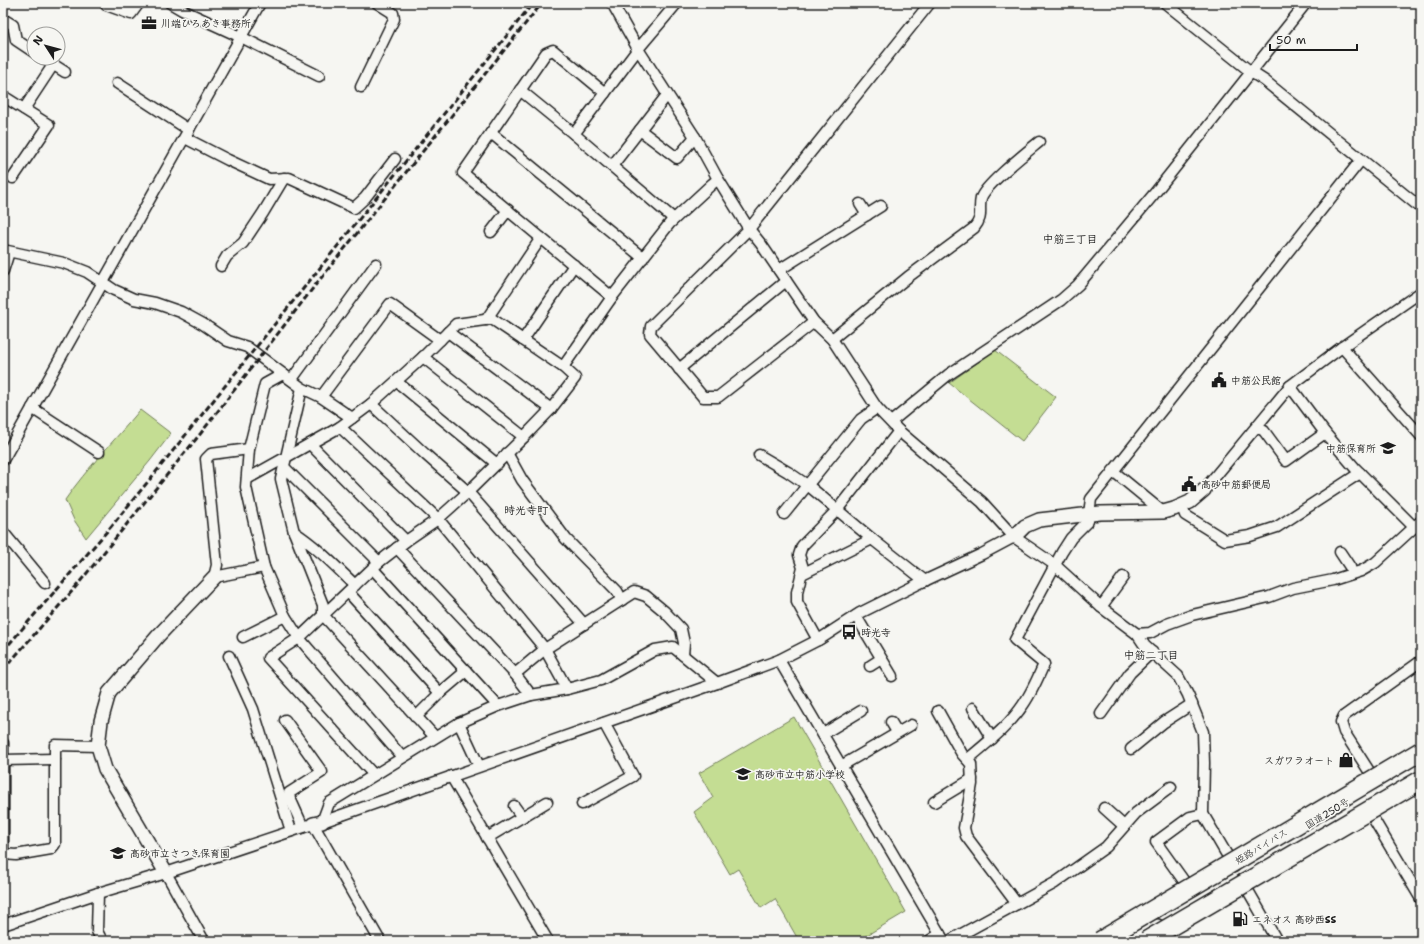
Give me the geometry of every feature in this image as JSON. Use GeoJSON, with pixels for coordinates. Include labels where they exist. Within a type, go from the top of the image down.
{"type":"FeatureCollection","features":[{"type":"Feature","properties":{"kind":"highway","name":"姫路バイパス"},"geometry":{"type":"LineString","coordinates":[[1100,941],[1421,750]]}},
{"type":"Feature","properties":{"kind":"highway","name":"国道250号"},"geometry":{"type":"LineString","coordinates":[[1134,941],[1377,783],[1421,757]]}},
{"type":"Feature","properties":{"kind":"highway","name":"国道250号"},"geometry":{"type":"LineString","coordinates":[[1108,941],[1192,892],[1238,873],[1366,805],[1421,772]]}},
{"type":"Feature","properties":{"kind":"highway"},"geometry":{"type":"LineString","coordinates":[[1146,941],[1421,780]]}},
{"type":"Feature","properties":{"kind":"street"},"geometry":{"type":"LineString","coordinates":[[106,5],[131,14],[139,3]]}},
{"type":"Feature","properties":{"kind":"street"},"geometry":{"type":"LineString","coordinates":[[170,3],[319,76]]}},
{"type":"Feature","properties":{"kind":"street"},"geometry":{"type":"LineString","coordinates":[[3,460],[260,3]]}},
{"type":"Feature","properties":{"kind":"street"},"geometry":{"type":"LineString","coordinates":[[361,87],[394,19],[393,13],[377,3]]}},
{"type":"Feature","properties":{"kind":"street"},"geometry":{"type":"LineString","coordinates":[[612,3],[638,49],[695,137],[718,179],[749,229],[761,244],[814,322],[832,340],[877,408],[899,431],[982,502],[1014,537],[1054,565],[1101,607],[1137,634],[1145,646],[1178,676],[1192,704],[1203,732],[1203,814],[1277,941]]}},
{"type":"Feature","properties":{"kind":"street"},"geometry":{"type":"LineString","coordinates":[[574,134],[638,49],[677,3]]}},
{"type":"Feature","properties":{"kind":"street"},"geometry":{"type":"LineString","coordinates":[[814,322],[718,397],[703,397],[650,334],[650,326],[749,229],[930,3]]}},
{"type":"Feature","properties":{"kind":"street"},"geometry":{"type":"LineString","coordinates":[[1166,3],[1251,72],[1265,81],[1421,208]]}},
{"type":"Feature","properties":{"kind":"street"},"geometry":{"type":"LineString","coordinates":[[891,422],[948,375],[1062,300],[1078,285],[1154,194],[1306,3]]}},
{"type":"Feature","properties":{"kind":"street"},"geometry":{"type":"LineString","coordinates":[[3,18],[13,25],[16,40],[26,47]]}},
{"type":"Feature","properties":{"kind":"street"},"geometry":{"type":"LineString","coordinates":[[605,93],[552,50],[546,53],[463,173],[612,297]]}},
{"type":"Feature","properties":{"kind":"street"},"geometry":{"type":"LineString","coordinates":[[24,109],[52,66]]}},
{"type":"Feature","properties":{"kind":"street"},"geometry":{"type":"LineString","coordinates":[[55,66],[65,72]]}},
{"type":"Feature","properties":{"kind":"street"},"geometry":{"type":"LineString","coordinates":[[117,83],[187,134],[228,160],[270,179],[289,178],[354,208],[365,198],[395,159]]}},
{"type":"Feature","properties":{"kind":"street"},"geometry":{"type":"LineString","coordinates":[[520,90],[612,166],[674,220]]}},
{"type":"Feature","properties":{"kind":"street"},"geometry":{"type":"LineString","coordinates":[[612,166],[667,95]]}},
{"type":"Feature","properties":{"kind":"street"},"geometry":{"type":"LineString","coordinates":[[3,96],[48,125],[13,178]]}},
{"type":"Feature","properties":{"kind":"street"},"geometry":{"type":"LineString","coordinates":[[640,130],[677,158],[695,137]]}},
{"type":"Feature","properties":{"kind":"street"},"geometry":{"type":"LineString","coordinates":[[491,132],[643,258]]}},
{"type":"Feature","properties":{"kind":"street"},"geometry":{"type":"LineString","coordinates":[[832,340],[908,277],[974,228],[979,222],[981,198],[988,188],[1039,142]]}},
{"type":"Feature","properties":{"kind":"street"},"geometry":{"type":"LineString","coordinates":[[968,759],[992,739],[1023,706],[1037,682],[1044,664],[1015,640],[1054,565],[1071,538],[1088,521],[1091,499],[1361,160]]}},
{"type":"Feature","properties":{"kind":"street"},"geometry":{"type":"LineString","coordinates":[[221,266],[227,256],[243,243],[284,178]]}},
{"type":"Feature","properties":{"kind":"street"},"geometry":{"type":"LineString","coordinates":[[563,367],[612,297],[674,220],[718,179]]}},
{"type":"Feature","properties":{"kind":"street"},"geometry":{"type":"LineString","coordinates":[[860,204],[867,215]]}},
{"type":"Feature","properties":{"kind":"street"},"geometry":{"type":"LineString","coordinates":[[778,270],[881,206]]}},
{"type":"Feature","properties":{"kind":"street"},"geometry":{"type":"LineString","coordinates":[[491,232],[508,210]]}},
{"type":"Feature","properties":{"kind":"street"},"geometry":{"type":"LineString","coordinates":[[486,320],[541,238]]}},
{"type":"Feature","properties":{"kind":"street"},"geometry":{"type":"LineString","coordinates":[[3,271],[6,251],[64,263],[87,272],[114,290],[134,298],[155,303],[181,312],[203,324],[228,341],[248,347],[302,388],[321,397],[352,418]]}},
{"type":"Feature","properties":{"kind":"street"},"geometry":{"type":"LineString","coordinates":[[376,264],[287,377],[265,384],[249,449],[246,487],[264,567],[285,616],[299,638],[402,757]]}},
{"type":"Feature","properties":{"kind":"street"},"geometry":{"type":"LineString","coordinates":[[523,340],[574,265]]}},
{"type":"Feature","properties":{"kind":"street"},"geometry":{"type":"LineString","coordinates":[[679,369],[786,281]]}},
{"type":"Feature","properties":{"kind":"street"},"geometry":{"type":"LineString","coordinates":[[3,925],[98,893],[166,873],[312,824],[604,723],[779,660],[818,640],[856,616],[1014,537],[1026,526],[1039,520],[1089,514],[1163,512],[1182,507],[1204,490],[1290,386],[1342,346],[1421,292]]}},
{"type":"Feature","properties":{"kind":"street"},"geometry":{"type":"LineString","coordinates":[[321,397],[390,304],[440,340]]}},
{"type":"Feature","properties":{"kind":"street"},"geometry":{"type":"LineString","coordinates":[[247,479],[285,462],[310,444],[340,427],[371,404],[396,382],[456,324],[492,319],[563,367],[575,378],[551,409],[468,492],[438,519],[406,541],[376,566],[299,638],[268,658],[374,775]]}},
{"type":"Feature","properties":{"kind":"street"},"geometry":{"type":"LineString","coordinates":[[448,332],[551,409]]}},
{"type":"Feature","properties":{"kind":"street"},"geometry":{"type":"LineString","coordinates":[[1342,346],[1421,436]]}},
{"type":"Feature","properties":{"kind":"street"},"geometry":{"type":"LineString","coordinates":[[423,357],[524,437]]}},
{"type":"Feature","properties":{"kind":"street"},"geometry":{"type":"LineString","coordinates":[[396,382],[496,464]]}},
{"type":"Feature","properties":{"kind":"street"},"geometry":{"type":"LineString","coordinates":[[1137,634],[1150,633],[1167,624],[1192,616],[1269,597],[1293,588],[1333,580],[1361,571],[1375,563],[1418,524],[1360,473],[1325,433],[1290,386]]}},
{"type":"Feature","properties":{"kind":"street"},"geometry":{"type":"LineString","coordinates":[[302,388],[281,479],[294,532],[323,605],[323,615],[435,737]]}},
{"type":"Feature","properties":{"kind":"street"},"geometry":{"type":"LineString","coordinates":[[371,404],[468,492],[584,624]]}},
{"type":"Feature","properties":{"kind":"street"},"geometry":{"type":"LineString","coordinates":[[32,408],[99,452]]}},
{"type":"Feature","properties":{"kind":"street"},"geometry":{"type":"LineString","coordinates":[[784,514],[861,419],[877,408]]}},
{"type":"Feature","properties":{"kind":"street"},"geometry":{"type":"LineString","coordinates":[[340,427],[438,519],[545,649],[566,689]]}},
{"type":"Feature","properties":{"kind":"street"},"geometry":{"type":"LineString","coordinates":[[1257,427],[1264,431],[1286,461],[1325,433]]}},
{"type":"Feature","properties":{"kind":"street"},"geometry":{"type":"LineString","coordinates":[[818,640],[797,602],[797,592],[803,568],[800,555],[802,546],[837,510],[899,431]]}},
{"type":"Feature","properties":{"kind":"street"},"geometry":{"type":"LineString","coordinates":[[310,444],[406,541]]}},
{"type":"Feature","properties":{"kind":"street"},"geometry":{"type":"LineString","coordinates":[[204,941],[105,769],[98,746],[101,721],[109,693],[158,636],[214,577],[217,565],[206,459],[211,454],[249,449]]}},
{"type":"Feature","properties":{"kind":"street"},"geometry":{"type":"LineString","coordinates":[[508,453],[522,480],[566,539],[617,591],[622,600]]}},
{"type":"Feature","properties":{"kind":"street"},"geometry":{"type":"LineString","coordinates":[[759,454],[808,485],[925,581]]}},
{"type":"Feature","properties":{"kind":"street"},"geometry":{"type":"LineString","coordinates":[[285,462],[466,672],[498,706]]}},
{"type":"Feature","properties":{"kind":"street"},"geometry":{"type":"LineString","coordinates":[[1113,471],[1163,512]]}},
{"type":"Feature","properties":{"kind":"street"},"geometry":{"type":"LineString","coordinates":[[1182,507],[1185,515],[1225,540],[1250,536],[1277,527],[1360,473]]}},
{"type":"Feature","properties":{"kind":"street"},"geometry":{"type":"LineString","coordinates":[[3,532],[45,583]]}},
{"type":"Feature","properties":{"kind":"street"},"geometry":{"type":"LineString","coordinates":[[294,532],[326,556],[351,588],[440,693]]}},
{"type":"Feature","properties":{"kind":"street"},"geometry":{"type":"LineString","coordinates":[[802,574],[872,539]]}},
{"type":"Feature","properties":{"kind":"street"},"geometry":{"type":"LineString","coordinates":[[397,548],[515,674],[531,694]]}},
{"type":"Feature","properties":{"kind":"street"},"geometry":{"type":"LineString","coordinates":[[1340,552],[1350,567],[1352,574]]}},
{"type":"Feature","properties":{"kind":"street"},"geometry":{"type":"LineString","coordinates":[[214,577],[264,567]]}},
{"type":"Feature","properties":{"kind":"street"},"geometry":{"type":"LineString","coordinates":[[1101,607],[1123,577]]}},
{"type":"Feature","properties":{"kind":"street"},"geometry":{"type":"LineString","coordinates":[[515,674],[545,649],[634,592],[646,596],[664,610],[681,630],[684,643],[682,655]]}},
{"type":"Feature","properties":{"kind":"street"},"geometry":{"type":"LineString","coordinates":[[243,637],[285,616]]}},
{"type":"Feature","properties":{"kind":"street"},"geometry":{"type":"LineString","coordinates":[[856,616],[892,676]]}},
{"type":"Feature","properties":{"kind":"street"},"geometry":{"type":"LineString","coordinates":[[312,824],[329,803],[459,723],[531,694],[566,689],[601,680],[655,650],[673,647],[717,683]]}},
{"type":"Feature","properties":{"kind":"street"},"geometry":{"type":"LineString","coordinates":[[1102,714],[1130,673],[1152,652]]}},
{"type":"Feature","properties":{"kind":"street"},"geometry":{"type":"LineString","coordinates":[[229,656],[253,709],[291,831]]}},
{"type":"Feature","properties":{"kind":"street"},"geometry":{"type":"LineString","coordinates":[[870,666],[881,659]]}},
{"type":"Feature","properties":{"kind":"street"},"geometry":{"type":"LineString","coordinates":[[779,660],[942,938],[929,941]]}},
{"type":"Feature","properties":{"kind":"street"},"geometry":{"type":"LineString","coordinates":[[1377,783],[1344,732],[1341,722],[1344,716],[1421,661]]}},
{"type":"Feature","properties":{"kind":"street"},"geometry":{"type":"LineString","coordinates":[[416,717],[440,693],[466,672]]}},
{"type":"Feature","properties":{"kind":"street"},"geometry":{"type":"LineString","coordinates":[[1131,749],[1164,722],[1192,704]]}},
{"type":"Feature","properties":{"kind":"street"},"geometry":{"type":"LineString","coordinates":[[973,708],[992,739]]}},
{"type":"Feature","properties":{"kind":"street"},"geometry":{"type":"LineString","coordinates":[[823,734],[861,711]]}},
{"type":"Feature","properties":{"kind":"street"},"geometry":{"type":"LineString","coordinates":[[938,711],[962,754],[971,764],[972,784],[964,828],[966,836],[1017,904]]}},
{"type":"Feature","properties":{"kind":"street"},"geometry":{"type":"LineString","coordinates":[[285,720],[322,772],[289,793],[289,796],[312,824],[380,941]]}},
{"type":"Feature","properties":{"kind":"street"},"geometry":{"type":"LineString","coordinates":[[891,722],[898,732]]}},
{"type":"Feature","properties":{"kind":"street"},"geometry":{"type":"LineString","coordinates":[[459,723],[479,766]]}},
{"type":"Feature","properties":{"kind":"street"},"geometry":{"type":"LineString","coordinates":[[582,804],[633,776],[604,723]]}},
{"type":"Feature","properties":{"kind":"street"},"geometry":{"type":"LineString","coordinates":[[841,766],[911,725]]}},
{"type":"Feature","properties":{"kind":"street"},"geometry":{"type":"LineString","coordinates":[[3,744],[3,854],[16,855],[50,849],[55,844],[55,745],[98,746]]}},
{"type":"Feature","properties":{"kind":"street"},"geometry":{"type":"LineString","coordinates":[[3,760],[55,759]]}},
{"type":"Feature","properties":{"kind":"street"},"geometry":{"type":"LineString","coordinates":[[451,776],[548,941]]}},
{"type":"Feature","properties":{"kind":"street"},"geometry":{"type":"LineString","coordinates":[[934,802],[972,779]]}},
{"type":"Feature","properties":{"kind":"street"},"geometry":{"type":"LineString","coordinates":[[949,941],[1055,883],[1106,846],[1136,813],[1171,787]]}},
{"type":"Feature","properties":{"kind":"street"},"geometry":{"type":"LineString","coordinates":[[487,838],[547,802]]}},
{"type":"Feature","properties":{"kind":"street"},"geometry":{"type":"LineString","coordinates":[[1366,805],[1421,899]]}},
{"type":"Feature","properties":{"kind":"street"},"geometry":{"type":"LineString","coordinates":[[514,806],[522,817]]}},
{"type":"Feature","properties":{"kind":"street"},"geometry":{"type":"LineString","coordinates":[[1104,808],[1124,826]]}},
{"type":"Feature","properties":{"kind":"street"},"geometry":{"type":"LineString","coordinates":[[1192,892],[1156,842],[1190,817],[1203,814]]}},
{"type":"Feature","properties":{"kind":"street"},"geometry":{"type":"LineString","coordinates":[[98,893],[97,931],[102,941]]}},
{"type":"Feature","properties":{"kind":"green space"},"geometry":{"type":"Polygon","coordinates":[[[995,350],[1056,397],[1022,441],[949,383],[995,350]]]}},
{"type":"Feature","properties":{"kind":"green space"},"geometry":{"type":"Polygon","coordinates":[[[140,410],[169,432],[170,435],[86,538],[74,520],[65,500],[92,465],[140,410]]]}},
{"type":"Feature","properties":{"kind":"green space"},"geometry":{"type":"Polygon","coordinates":[[[794,717],[906,912],[857,941],[799,941],[775,899],[761,908],[738,869],[730,874],[694,812],[713,798],[699,773],[794,717]]]}},
{"type":"Feature","properties":{"kind":"railway"},"geometry":{"type":"LineString","coordinates":[[3,651],[109,529],[151,478],[533,3]]}},
{"type":"Feature","properties":{"kind":"railway"},"geometry":{"type":"LineString","coordinates":[[3,670],[74,589],[201,433],[317,283],[542,3]]}},
{"type":"Feature","properties":{"kind":"place","name":"川端ひろあき事務所"},"geometry":{"type":"Point","coordinates":[149,23]}},
{"type":"Feature","properties":{"kind":"place","name":"中筋公民館"},"geometry":{"type":"Point","coordinates":[1219,380]}},
{"type":"Feature","properties":{"kind":"place","name":"中筋保育所"},"geometry":{"type":"Point","coordinates":[1388,448]}},
{"type":"Feature","properties":{"kind":"place","name":"高砂中筋郵便局"},"geometry":{"type":"Point","coordinates":[1189,484]}},
{"type":"Feature","properties":{"kind":"place","name":"時光寺"},"geometry":{"type":"Point","coordinates":[849,632]}},
{"type":"Feature","properties":{"kind":"place","name":"スガワラオート"},"geometry":{"type":"Point","coordinates":[1346,760]}},
{"type":"Feature","properties":{"kind":"place","name":"高砂市立中筋小学校"},"geometry":{"type":"Point","coordinates":[743,774]}},
{"type":"Feature","properties":{"kind":"place","name":"高砂市立さつき保育園"},"geometry":{"type":"Point","coordinates":[118,853]}},
{"type":"Feature","properties":{"kind":"place","name":"エネオス 高砂西SS"},"geometry":{"type":"Point","coordinates":[1240,919]}},
{"type":"Feature","properties":{"kind":"district","name":"中筋三丁目"},"geometry":{"type":"Point","coordinates":[1070,239]}},
{"type":"Feature","properties":{"kind":"district","name":"時光寺町"},"geometry":{"type":"Point","coordinates":[526,510]}},
{"type":"Feature","properties":{"kind":"district","name":"中筋二丁目"},"geometry":{"type":"Point","coordinates":[1151,655]}}]}
